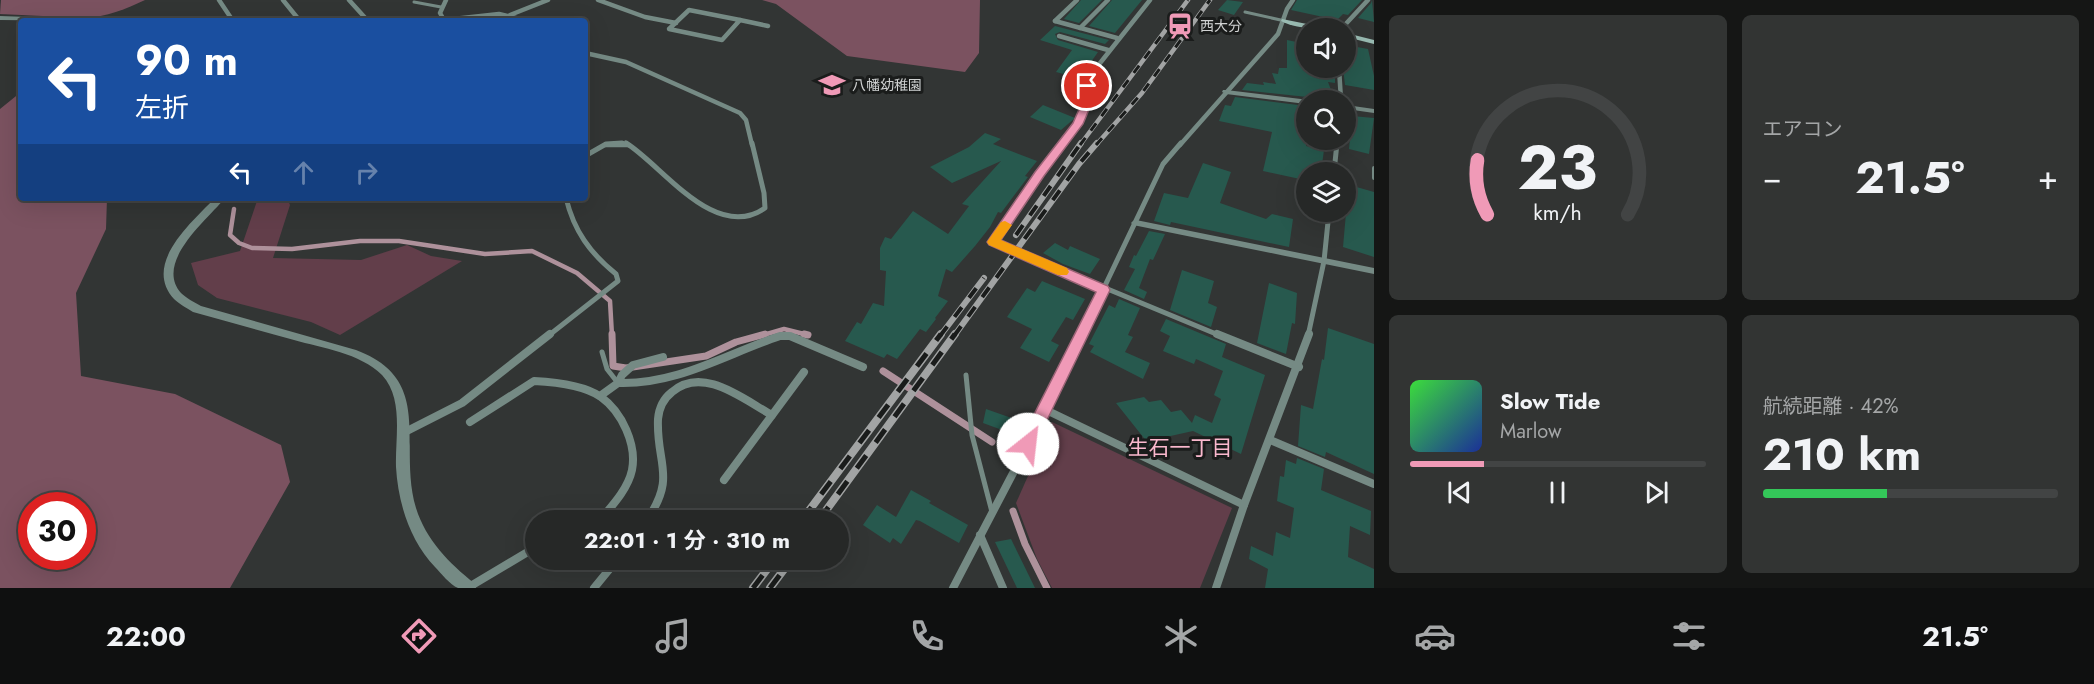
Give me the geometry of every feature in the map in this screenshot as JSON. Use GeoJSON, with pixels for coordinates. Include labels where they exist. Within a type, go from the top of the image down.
{"type":"FeatureCollection","features":[{"type":"Feature","properties":{"kind":"main road"},"geometry":{"type":"LineString","coordinates":[[1285,21],[1296,23]]}},
{"type":"Feature","properties":{"kind":"main road"},"geometry":{"type":"LineString","coordinates":[[1356,38],[1374,42]]}},
{"type":"Feature","properties":{"kind":"street"},"geometry":{"type":"LineString","coordinates":[[219,0],[231,18]]}},
{"type":"Feature","properties":{"kind":"street"},"geometry":{"type":"LineString","coordinates":[[283,0],[298,18]]}},
{"type":"Feature","properties":{"kind":"street"},"geometry":{"type":"LineString","coordinates":[[349,0],[365,18]]}},
{"type":"Feature","properties":{"kind":"street"},"geometry":{"type":"LineString","coordinates":[[442,18],[441,7],[446,0]]}},
{"type":"Feature","properties":{"kind":"street"},"geometry":{"type":"LineString","coordinates":[[509,15],[548,0]]}},
{"type":"Feature","properties":{"kind":"street"},"geometry":{"type":"LineString","coordinates":[[598,0],[645,17],[675,23]]}},
{"type":"Feature","properties":{"kind":"street"},"geometry":{"type":"LineString","coordinates":[[1077,0],[1055,21],[1117,38]]}},
{"type":"Feature","properties":{"kind":"street"},"geometry":{"type":"LineString","coordinates":[[1080,28],[1108,0]]}},
{"type":"Feature","properties":{"kind":"street"},"geometry":{"type":"LineString","coordinates":[[1150,0],[1117,38],[1089,77],[1085,107],[1078,124],[1039,174],[994,242],[1104,290],[1299,367]]}},
{"type":"Feature","properties":{"kind":"street"},"geometry":{"type":"LineString","coordinates":[[953,588],[1046,410],[1163,164],[1278,34],[1285,21],[1287,9],[1293,0]]}},
{"type":"Feature","properties":{"kind":"street"},"geometry":{"type":"LineString","coordinates":[[1351,18],[1368,0]]}},
{"type":"Feature","properties":{"kind":"street"},"geometry":{"type":"LineString","coordinates":[[740,20],[722,40],[669,29],[689,10],[740,20],[768,26]]}},
{"type":"Feature","properties":{"kind":"street"},"geometry":{"type":"LineString","coordinates":[[460,18],[493,14],[518,18]]}},
{"type":"Feature","properties":{"kind":"street"},"geometry":{"type":"LineString","coordinates":[[0,18],[18,19]]}},
{"type":"Feature","properties":{"kind":"street"},"geometry":{"type":"LineString","coordinates":[[1059,36],[1108,50]]}},
{"type":"Feature","properties":{"kind":"street"},"geometry":{"type":"LineString","coordinates":[[588,54],[626,62],[740,113],[746,120],[764,193],[765,208],[758,214],[743,218],[725,214],[704,205],[669,181],[626,143],[606,144],[588,154]]}},
{"type":"Feature","properties":{"kind":"street"},"geometry":{"type":"LineString","coordinates":[[1226,92],[1296,101]]}},
{"type":"Feature","properties":{"kind":"street"},"geometry":{"type":"LineString","coordinates":[[1356,108],[1374,111]]}},
{"type":"Feature","properties":{"kind":"street"},"geometry":{"type":"LineString","coordinates":[[217,201],[185,235],[173,254],[168,269],[173,291],[187,304],[197,309],[346,351],[375,364],[392,380],[398,393],[403,415],[404,489],[416,530],[440,564],[468,588],[525,554]]}},
{"type":"Feature","properties":{"kind":"street"},"geometry":{"type":"LineString","coordinates":[[403,433],[462,403],[615,284],[618,278],[616,274],[595,256],[580,237],[567,201]]}},
{"type":"Feature","properties":{"kind":"street"},"geometry":{"type":"LineString","coordinates":[[1216,588],[1244,505],[1307,342],[1324,261],[1328,222]]}},
{"type":"Feature","properties":{"kind":"street"},"geometry":{"type":"LineString","coordinates":[[1136,223],[1374,271]]}},
{"type":"Feature","properties":{"kind":"street"},"geometry":{"type":"LineString","coordinates":[[618,383],[656,380],[696,370],[780,336],[790,336],[863,367]]}},
{"type":"Feature","properties":{"kind":"street"},"geometry":{"type":"LineString","coordinates":[[600,396],[618,383],[622,375],[633,365],[663,357]]}},
{"type":"Feature","properties":{"kind":"street"},"geometry":{"type":"LineString","coordinates":[[724,480],[804,372]]}},
{"type":"Feature","properties":{"kind":"street"},"geometry":{"type":"LineString","coordinates":[[470,422],[534,381],[600,396],[621,421],[628,435],[632,459],[632,471],[607,510]]}},
{"type":"Feature","properties":{"kind":"street"},"geometry":{"type":"LineString","coordinates":[[653,510],[658,502],[665,474],[657,421],[659,407],[664,398],[680,387],[702,381],[772,415]]}},
{"type":"Feature","properties":{"kind":"street"},"geometry":{"type":"LineString","coordinates":[[1046,410],[1244,505]]}},
{"type":"Feature","properties":{"kind":"street"},"geometry":{"type":"LineString","coordinates":[[1270,440],[1374,484]]}},
{"type":"Feature","properties":{"kind":"street"},"geometry":{"type":"LineString","coordinates":[[980,535],[1003,588]]}},
{"type":"Feature","properties":{"kind":"street"},"geometry":{"type":"LineString","coordinates":[[594,588],[609,570]]}},
{"type":"Feature","properties":{"kind":"lane"},"geometry":{"type":"LineString","coordinates":[[414,2],[441,7]]}},
{"type":"Feature","properties":{"kind":"lane"},"geometry":{"type":"LineString","coordinates":[[1245,12],[1285,21]]}},
{"type":"Feature","properties":{"kind":"lane"},"geometry":{"type":"LineString","coordinates":[[1374,168],[1374,178]]}},
{"type":"Feature","properties":{"kind":"lane"},"geometry":{"type":"LineString","coordinates":[[602,352],[604,363],[618,383]]}},
{"type":"Feature","properties":{"kind":"lane"},"geometry":{"type":"LineString","coordinates":[[966,375],[972,435],[992,512]]}},
{"type":"Feature","properties":{"kind":"shaded area"},"geometry":{"type":"Polygon","coordinates":[[[1,0],[145,0],[116,12],[85,18],[0,14],[1,0]]]}},
{"type":"Feature","properties":{"kind":"shaded area"},"geometry":{"type":"Polygon","coordinates":[[[762,0],[980,0],[979,53],[965,72],[847,56],[776,4],[762,0]]]}},
{"type":"Feature","properties":{"kind":"shaded area"},"geometry":{"type":"Polygon","coordinates":[[[18,94],[18,201],[107,201],[106,229],[76,293],[81,376],[175,394],[281,445],[290,482],[230,588],[0,588],[0,109],[18,94]]]}},
{"type":"Feature","properties":{"kind":"shaded area"},"geometry":{"type":"Polygon","coordinates":[[[257,201],[288,201],[290,205],[273,258],[361,260],[407,245],[431,256],[462,261],[340,335],[311,322],[217,298],[198,285],[191,263],[240,251],[257,201]]]}},
{"type":"Feature","properties":{"kind":"shaded area"},"geometry":{"type":"Polygon","coordinates":[[[1052,422],[1232,508],[1200,588],[1052,588],[1037,559],[1016,503],[1052,422]]]}},
{"type":"Feature","properties":{"kind":"building"},"geometry":{"type":"Polygon","coordinates":[[[1081,0],[1102,0],[1079,23],[1064,19],[1081,0]]]}},
{"type":"Feature","properties":{"kind":"building"},"geometry":{"type":"Polygon","coordinates":[[[1112,0],[1142,0],[1115,33],[1089,26],[1112,0]]]}},
{"type":"Feature","properties":{"kind":"building"},"geometry":{"type":"Polygon","coordinates":[[[1227,0],[1243,2],[1234,15],[1218,10],[1227,0]]]}},
{"type":"Feature","properties":{"kind":"building"},"geometry":{"type":"Polygon","coordinates":[[[1297,0],[1362,0],[1348,15],[1343,14],[1339,18],[1328,18],[1291,10],[1297,0]]]}},
{"type":"Feature","properties":{"kind":"building"},"geometry":{"type":"Polygon","coordinates":[[[1372,0],[1374,22],[1358,18],[1371,3],[1372,0]]]}},
{"type":"Feature","properties":{"kind":"building"},"geometry":{"type":"Polygon","coordinates":[[[1055,26],[1109,40],[1105,44],[1060,32],[1055,34],[1058,40],[1098,52],[1082,75],[1081,97],[1064,94],[1067,75],[1056,72],[1072,50],[1040,40],[1055,26]]]}},
{"type":"Feature","properties":{"kind":"building"},"geometry":{"type":"Polygon","coordinates":[[[1287,40],[1296,42],[1296,78],[1335,78],[1335,83],[1328,82],[1331,90],[1296,90],[1296,96],[1242,90],[1247,83],[1276,84],[1272,73],[1278,74],[1279,68],[1287,68],[1287,40]]]}},
{"type":"Feature","properties":{"kind":"building"},"geometry":{"type":"Polygon","coordinates":[[[1356,47],[1368,49],[1374,76],[1374,90],[1345,85],[1344,78],[1356,78],[1356,47]]]}},
{"type":"Feature","properties":{"kind":"building"},"geometry":{"type":"Polygon","coordinates":[[[1235,97],[1296,105],[1296,150],[1324,150],[1322,162],[1296,162],[1296,178],[1263,171],[1272,132],[1219,121],[1225,105],[1231,106],[1235,97]]]}},
{"type":"Feature","properties":{"kind":"building"},"geometry":{"type":"Polygon","coordinates":[[[1043,105],[1075,118],[1061,130],[1030,117],[1043,105]]]}},
{"type":"Feature","properties":{"kind":"building"},"geometry":{"type":"Polygon","coordinates":[[[1356,116],[1374,118],[1369,154],[1353,150],[1356,150],[1356,116]]]}},
{"type":"Feature","properties":{"kind":"building"},"geometry":{"type":"Polygon","coordinates":[[[985,133],[1001,139],[993,144],[1037,161],[1025,176],[1028,177],[1001,213],[998,212],[975,246],[952,272],[946,269],[938,296],[948,301],[936,319],[926,332],[920,329],[897,359],[887,354],[884,358],[845,341],[857,322],[861,324],[873,303],[884,306],[886,271],[880,270],[880,248],[885,237],[891,239],[913,211],[948,234],[969,206],[962,204],[1001,161],[952,183],[930,167],[969,147],[985,133]]]}},
{"type":"Feature","properties":{"kind":"building"},"geometry":{"type":"Polygon","coordinates":[[[1203,163],[1231,172],[1220,203],[1266,219],[1272,214],[1293,219],[1289,247],[1171,222],[1170,225],[1154,221],[1164,193],[1188,198],[1203,163]]]}},
{"type":"Feature","properties":{"kind":"building"},"geometry":{"type":"Polygon","coordinates":[[[1356,187],[1374,192],[1374,257],[1343,247],[1345,222],[1356,222],[1356,187]]]}},
{"type":"Feature","properties":{"kind":"building"},"geometry":{"type":"Polygon","coordinates":[[[1149,231],[1165,234],[1153,260],[1150,259],[1139,288],[1147,292],[1144,299],[1124,290],[1135,269],[1129,267],[1134,255],[1136,256],[1149,231]]]}},
{"type":"Feature","properties":{"kind":"building"},"geometry":{"type":"Polygon","coordinates":[[[1055,243],[1068,250],[1070,246],[1100,259],[1090,274],[1063,264],[1043,253],[1055,243]]]}},
{"type":"Feature","properties":{"kind":"building"},"geometry":{"type":"Polygon","coordinates":[[[1182,270],[1214,281],[1208,303],[1217,307],[1211,327],[1170,310],[1182,270]]]}},
{"type":"Feature","properties":{"kind":"building"},"geometry":{"type":"Polygon","coordinates":[[[1042,281],[1085,299],[1073,320],[1066,317],[1051,341],[1059,345],[1049,362],[1020,348],[1032,329],[1007,317],[1027,288],[1035,292],[1042,281]]]}},
{"type":"Feature","properties":{"kind":"building"},"geometry":{"type":"Polygon","coordinates":[[[1269,283],[1297,293],[1295,324],[1292,323],[1286,354],[1257,343],[1269,283]]]}},
{"type":"Feature","properties":{"kind":"building"},"geometry":{"type":"Polygon","coordinates":[[[1119,299],[1140,308],[1128,335],[1133,337],[1125,352],[1150,363],[1143,379],[1090,352],[1094,346],[1089,344],[1109,305],[1115,308],[1119,299]]]}},
{"type":"Feature","properties":{"kind":"building"},"geometry":{"type":"Polygon","coordinates":[[[1166,319],[1226,344],[1222,357],[1265,375],[1241,454],[1193,431],[1166,437],[1174,447],[1155,452],[1116,403],[1144,397],[1149,402],[1161,400],[1171,412],[1181,410],[1192,423],[1195,415],[1212,423],[1221,399],[1214,395],[1223,371],[1196,359],[1194,364],[1163,351],[1170,336],[1160,331],[1166,319]]]}},
{"type":"Feature","properties":{"kind":"building"},"geometry":{"type":"Polygon","coordinates":[[[1328,328],[1374,344],[1374,474],[1326,452],[1325,457],[1298,446],[1301,405],[1313,409],[1322,359],[1324,360],[1328,328]]]}},
{"type":"Feature","properties":{"kind":"building"},"geometry":{"type":"Polygon","coordinates":[[[986,409],[1020,421],[1015,442],[1001,437],[1002,430],[983,423],[986,409]]]}},
{"type":"Feature","properties":{"kind":"building"},"geometry":{"type":"Polygon","coordinates":[[[1297,458],[1324,469],[1321,490],[1371,511],[1370,535],[1350,526],[1348,557],[1374,569],[1374,588],[1265,588],[1268,569],[1249,559],[1251,546],[1273,556],[1276,532],[1290,538],[1294,508],[1277,501],[1280,476],[1284,477],[1286,460],[1296,464],[1297,458]]]}},
{"type":"Feature","properties":{"kind":"building"},"geometry":{"type":"Polygon","coordinates":[[[911,490],[968,525],[959,543],[916,520],[901,544],[893,538],[890,543],[863,525],[877,505],[896,517],[911,490]]]}},
{"type":"Feature","properties":{"kind":"building"},"geometry":{"type":"Polygon","coordinates":[[[1011,539],[1035,588],[1017,588],[995,542],[1011,539]]]}},
{"type":"Feature","properties":{"kind":"waterway"},"geometry":{"type":"LineString","coordinates":[[234,209],[230,235],[239,243],[252,248],[292,249],[360,241],[399,241],[485,254],[532,251],[577,273],[610,301],[612,336]]}},
{"type":"Feature","properties":{"kind":"waterway"},"geometry":{"type":"LineString","coordinates":[[760,336],[784,329],[808,335]]}},
{"type":"Feature","properties":{"kind":"waterway"},"geometry":{"type":"LineString","coordinates":[[612,334],[613,366],[626,368],[706,356],[736,342],[765,334]]}},
{"type":"Feature","properties":{"kind":"waterway"},"geometry":{"type":"LineString","coordinates":[[883,371],[992,442]]}},
{"type":"Feature","properties":{"kind":"waterway"},"geometry":{"type":"LineString","coordinates":[[1013,511],[1025,544],[1047,588]]}},
{"type":"Feature","properties":{"kind":"railway"},"geometry":{"type":"LineString","coordinates":[[1080,145],[1188,0]]}},
{"type":"Feature","properties":{"kind":"railway"},"geometry":{"type":"LineString","coordinates":[[1096,145],[1142,93],[1210,0]]}},
{"type":"Feature","properties":{"kind":"railway"},"geometry":{"type":"LineString","coordinates":[[1016,235],[1081,143]]}},
{"type":"Feature","properties":{"kind":"railway"},"geometry":{"type":"LineString","coordinates":[[954,336],[1079,164],[1097,143]]}},
{"type":"Feature","properties":{"kind":"railway"},"geometry":{"type":"LineString","coordinates":[[940,336],[984,278]]}},
{"type":"Feature","properties":{"kind":"railway"},"geometry":{"type":"LineString","coordinates":[[809,510],[941,334]]}},
{"type":"Feature","properties":{"kind":"railway"},"geometry":{"type":"LineString","coordinates":[[826,510],[955,334]]}},
{"type":"Feature","properties":{"kind":"railway"},"geometry":{"type":"LineString","coordinates":[[753,588],[766,570]]}},
{"type":"Feature","properties":{"kind":"railway"},"geometry":{"type":"LineString","coordinates":[[770,588],[784,570]]}},
{"type":"Feature","properties":{"kind":"slow traffic"},"geometry":{"type":"LineString","coordinates":[[1005,225],[994,242],[1062,272]]}},
{"type":"Feature","properties":{"kind":"place","name":"西大分"},"geometry":{"type":"Point","coordinates":[1180,26]}},
{"type":"Feature","properties":{"kind":"place","name":"八幡幼稚園"},"geometry":{"type":"Point","coordinates":[832,85]}},
{"type":"Feature","properties":{"kind":"district","name":"生石一丁目"},"geometry":{"type":"Point","coordinates":[1180,448]}},
{"type":"Feature","properties":{"kind":"route"},"geometry":{"type":"LineString","coordinates":[[1028,444],[1104,290],[994,242],[1039,174],[1078,124],[1085,107],[1087,86]]}}]}
